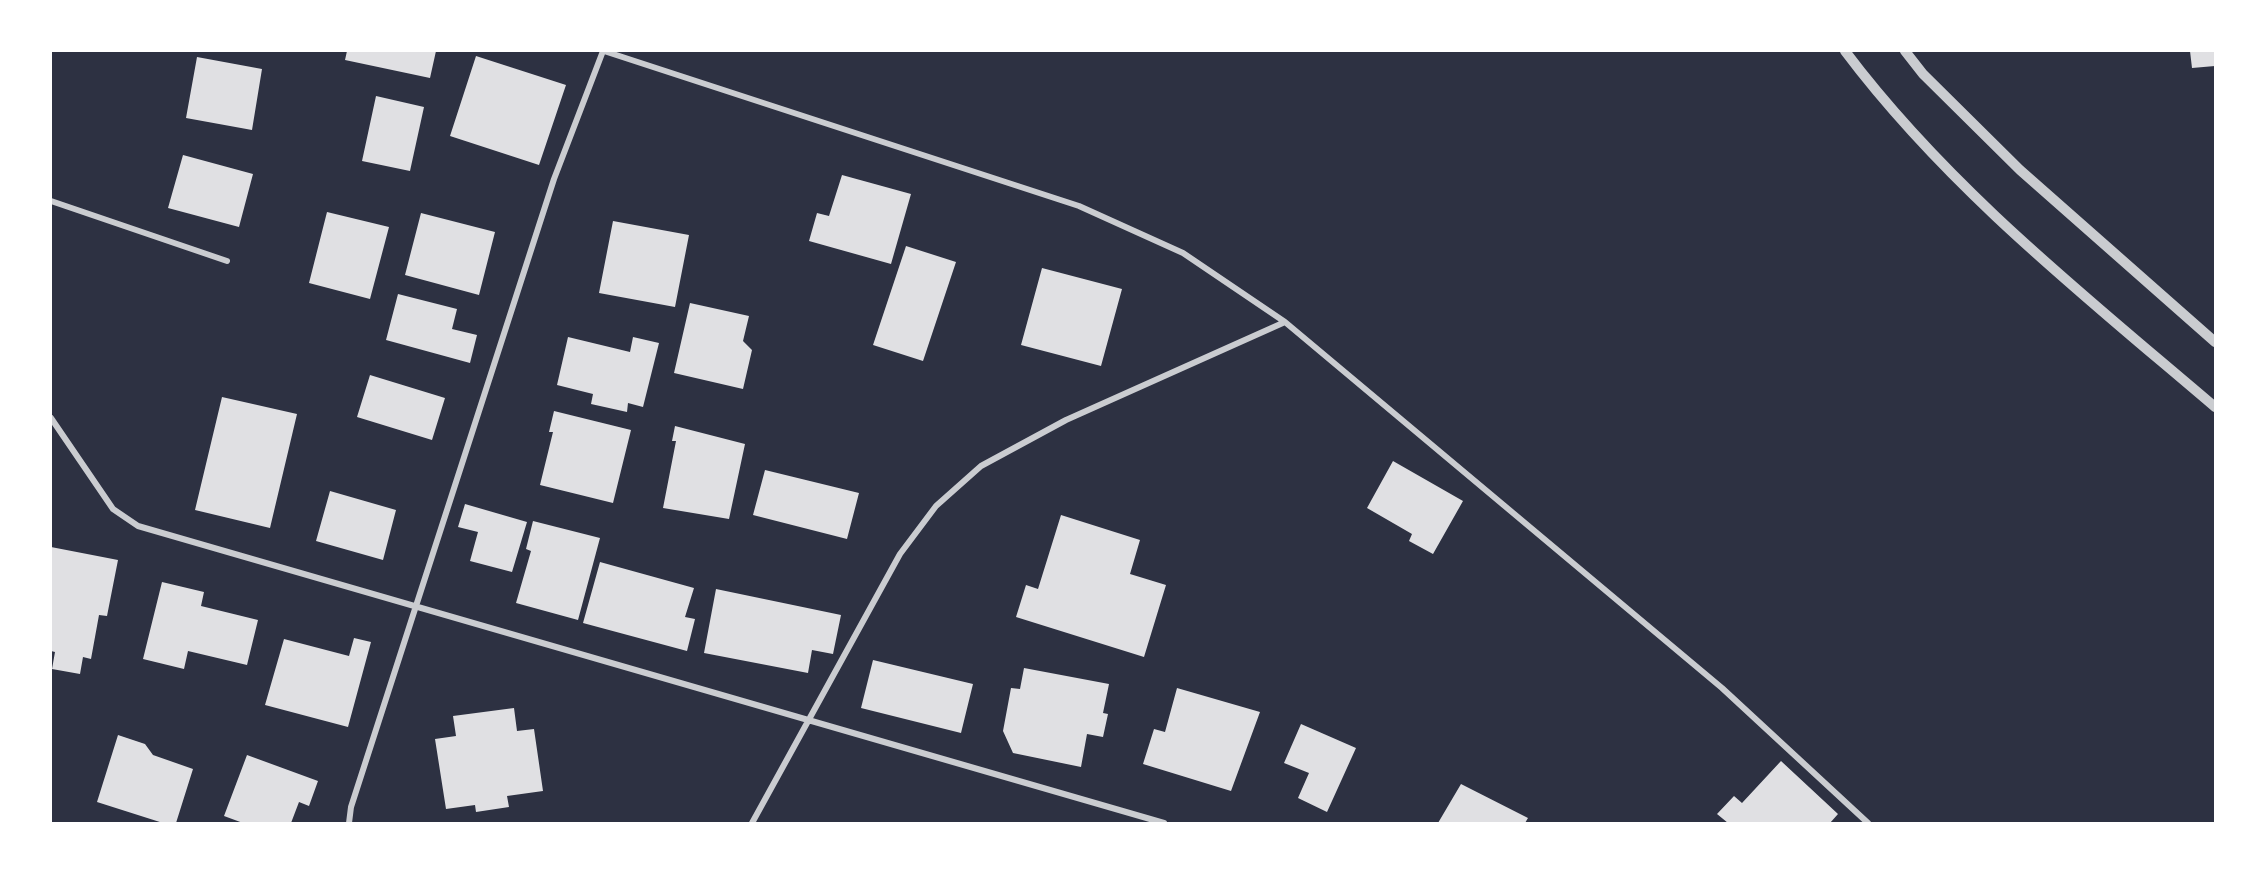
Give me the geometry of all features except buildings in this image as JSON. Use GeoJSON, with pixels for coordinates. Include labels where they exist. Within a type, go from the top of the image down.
{"type":"FeatureCollection","features":[{"type":"Feature","properties":{"kind":"street"},"geometry":{"type":"LineString","coordinates":[[349,823],[351,807],[554,179],[603,51],[1079,206],[1183,253],[1285,322],[1722,688],[1868,823]]}},
{"type":"Feature","properties":{"kind":"street"},"geometry":{"type":"LineString","coordinates":[[1845,51],[1882,100],[1983,206],[2215,407]]}},
{"type":"Feature","properties":{"kind":"street"},"geometry":{"type":"LineString","coordinates":[[1905,51],[1923,74],[2020,170],[2215,342]]}},
{"type":"Feature","properties":{"kind":"street"},"geometry":{"type":"LineString","coordinates":[[51,201],[227,261]]}},
{"type":"Feature","properties":{"kind":"street"},"geometry":{"type":"LineString","coordinates":[[752,823],[900,554],[936,506],[981,466],[1066,420],[1285,322]]}},
{"type":"Feature","properties":{"kind":"street"},"geometry":{"type":"LineString","coordinates":[[51,418],[113,509],[126,520],[416,607],[1164,823]]}}]}
